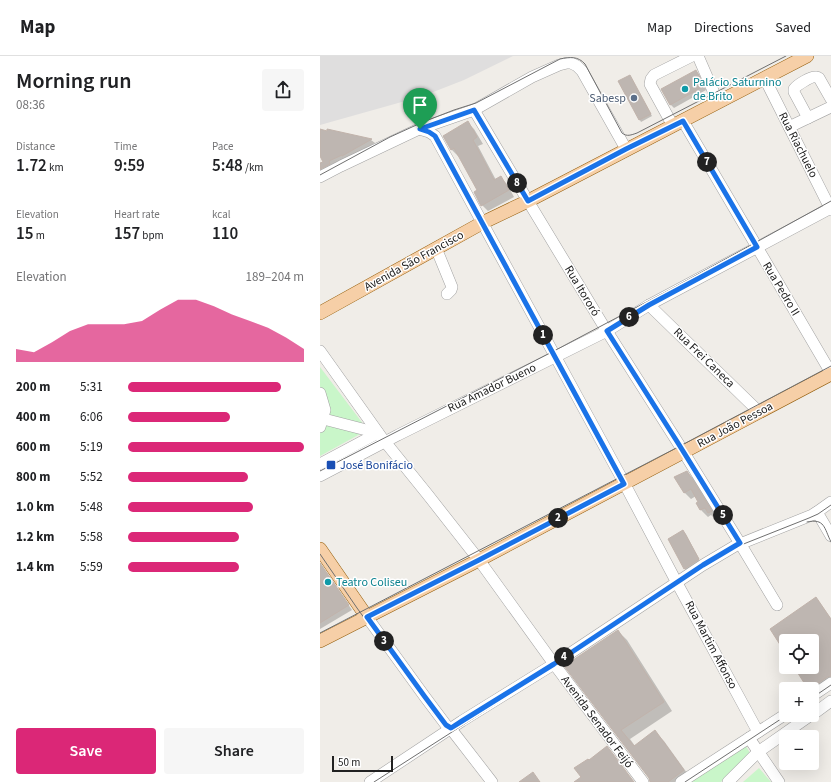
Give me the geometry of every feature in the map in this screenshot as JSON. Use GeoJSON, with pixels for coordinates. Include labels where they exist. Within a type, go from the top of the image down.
{"type":"FeatureCollection","features":[{"type":"Feature","properties":{"kind":"main road","name":"Avenida São Francisco"},"geometry":{"type":"LineString","coordinates":[[320,313],[482,223],[678,124],[807,56]]}},
{"type":"Feature","properties":{"kind":"main road","name":"Rua João Pessoa"},"geometry":{"type":"LineString","coordinates":[[320,641],[479,560],[831,374]]}},
{"type":"Feature","properties":{"kind":"main road"},"geometry":{"type":"LineString","coordinates":[[320,550],[367,617]]}},
{"type":"Feature","properties":{"kind":"street","name":"Rua Pedro II"},"geometry":{"type":"LineString","coordinates":[[692,56],[654,75],[650,84],[678,124],[757,247],[831,374]]}},
{"type":"Feature","properties":{"kind":"street"},"geometry":{"type":"LineString","coordinates":[[698,56],[719,102]]}},
{"type":"Feature","properties":{"kind":"street"},"geometry":{"type":"LineString","coordinates":[[320,177],[420,129],[474,110],[532,77],[569,61],[582,71],[626,149]]}},
{"type":"Feature","properties":{"kind":"street"},"geometry":{"type":"LineString","coordinates":[[808,118],[794,92],[796,86],[812,77],[817,76],[831,99]]}},
{"type":"Feature","properties":{"kind":"street","name":"Rua Riachuelo"},"geometry":{"type":"LineString","coordinates":[[765,79],[788,127],[831,209]]}},
{"type":"Feature","properties":{"kind":"street"},"geometry":{"type":"LineString","coordinates":[[788,127],[831,107]]}},
{"type":"Feature","properties":{"kind":"street","name":"Rua Itororó"},"geometry":{"type":"LineString","coordinates":[[474,110],[607,331],[684,452],[777,605]]}},
{"type":"Feature","properties":{"kind":"street"},"geometry":{"type":"LineString","coordinates":[[435,136],[435,130],[438,122]]}},
{"type":"Feature","properties":{"kind":"street"},"geometry":{"type":"LineString","coordinates":[[420,129],[435,136]]}},
{"type":"Feature","properties":{"kind":"street","name":"Rua Martim Affonso"},"geometry":{"type":"LineString","coordinates":[[435,136],[624,484],[676,583],[753,735],[758,752],[779,782]]}},
{"type":"Feature","properties":{"kind":"street","name":"Rua Amador Bueno"},"geometry":{"type":"LineString","coordinates":[[320,476],[382,438],[607,331],[649,305],[831,209]]}},
{"type":"Feature","properties":{"kind":"street"},"geometry":{"type":"LineString","coordinates":[[436,248],[452,286],[451,290],[447,294]]}},
{"type":"Feature","properties":{"kind":"street","name":"Rua Frei Caneca"},"geometry":{"type":"LineString","coordinates":[[649,305],[759,412]]}},
{"type":"Feature","properties":{"kind":"street","name":"Avenida Senador Feijó"},"geometry":{"type":"LineString","coordinates":[[320,351],[382,438],[479,560],[642,782]]}},
{"type":"Feature","properties":{"kind":"street"},"geometry":{"type":"LineString","coordinates":[[320,393],[326,410],[321,421],[382,438]]}},
{"type":"Feature","properties":{"kind":"street"},"geometry":{"type":"LineString","coordinates":[[320,464],[382,438]]}},
{"type":"Feature","properties":{"kind":"street"},"geometry":{"type":"LineString","coordinates":[[370,782],[451,728],[554,664],[703,565],[740,543],[817,512],[831,502]]}},
{"type":"Feature","properties":{"kind":"street"},"geometry":{"type":"LineString","coordinates":[[817,512],[831,536]]}},
{"type":"Feature","properties":{"kind":"street"},"geometry":{"type":"LineString","coordinates":[[367,617],[446,725],[451,728],[492,782]]}},
{"type":"Feature","properties":{"kind":"street"},"geometry":{"type":"LineString","coordinates":[[819,692],[828,688]]}},
{"type":"Feature","properties":{"kind":"street"},"geometry":{"type":"LineString","coordinates":[[819,710],[831,701]]}},
{"type":"Feature","properties":{"kind":"street"},"geometry":{"type":"LineString","coordinates":[[681,782],[779,718]]}},
{"type":"Feature","properties":{"kind":"street"},"geometry":{"type":"LineString","coordinates":[[728,782],[758,752],[802,722]]}},
{"type":"Feature","properties":{"kind":"shaded area"},"geometry":{"type":"Polygon","coordinates":[[[320,56],[513,56],[464,80],[423,96],[320,125],[320,56]]]}},
{"type":"Feature","properties":{"kind":"green space"},"geometry":{"type":"Polygon","coordinates":[[[320,367],[364,425],[360,434],[320,456],[320,367]]]}},
{"type":"Feature","properties":{"kind":"green space"},"geometry":{"type":"Polygon","coordinates":[[[744,743],[750,753],[721,782],[687,782],[744,743]]]}},
{"type":"Feature","properties":{"kind":"green space"},"geometry":{"type":"Polygon","coordinates":[[[759,768],[771,782],[743,782],[759,768]]]}},
{"type":"Feature","properties":{"kind":"building"},"geometry":{"type":"Polygon","coordinates":[[[696,70],[704,86],[670,105],[661,89],[696,70]]]}},
{"type":"Feature","properties":{"kind":"building","name":"Sabesp"},"geometry":{"type":"Polygon","coordinates":[[[630,75],[651,114],[639,120],[618,81],[630,75]]]}},
{"type":"Feature","properties":{"kind":"building"},"geometry":{"type":"Polygon","coordinates":[[[468,121],[477,137],[473,140],[494,180],[501,176],[509,190],[481,206],[474,192],[477,190],[454,148],[451,150],[443,136],[468,121]]]}},
{"type":"Feature","properties":{"kind":"building"},"geometry":{"type":"Polygon","coordinates":[[[320,129],[327,131],[327,129],[372,139],[342,156],[329,161],[330,164],[320,169],[320,163],[323,162],[320,156],[320,129]]]}},
{"type":"Feature","properties":{"kind":"building"},"geometry":{"type":"Polygon","coordinates":[[[687,471],[712,511],[708,513],[705,508],[700,510],[696,503],[698,502],[691,489],[684,493],[674,477],[687,471]]]}},
{"type":"Feature","properties":{"kind":"building"},"geometry":{"type":"Polygon","coordinates":[[[683,530],[699,559],[684,569],[668,539],[683,530]]]}},
{"type":"Feature","properties":{"kind":"building","name":"Teatro Coliseu"},"geometry":{"type":"Polygon","coordinates":[[[320,563],[349,605],[320,623],[320,563]]]}},
{"type":"Feature","properties":{"kind":"building"},"geometry":{"type":"Polygon","coordinates":[[[816,597],[831,619],[831,676],[819,683],[804,682],[798,674],[819,674],[819,634],[779,634],[779,643],[770,629],[816,597]]]}},
{"type":"Feature","properties":{"kind":"building"},"geometry":{"type":"Polygon","coordinates":[[[618,630],[664,702],[621,730],[634,746],[655,730],[684,770],[668,782],[650,782],[649,778],[564,666],[618,630]]]}},
{"type":"Feature","properties":{"kind":"building"},"geometry":{"type":"Polygon","coordinates":[[[607,746],[634,782],[574,782],[581,777],[574,768],[588,759],[589,760],[607,746]]]}},
{"type":"Feature","properties":{"kind":"building"},"geometry":{"type":"Polygon","coordinates":[[[533,772],[540,782],[519,782],[533,772]]]}},
{"type":"Feature","properties":{"kind":"tram line"},"geometry":{"type":"LineString","coordinates":[[320,175],[390,137],[423,122],[476,103],[560,59],[574,58],[585,64],[622,133],[631,135],[786,56]]}},
{"type":"Feature","properties":{"kind":"tram line"},"geometry":{"type":"LineString","coordinates":[[320,471],[552,352],[671,289],[831,201]]}},
{"type":"Feature","properties":{"kind":"tram line"},"geometry":{"type":"LineString","coordinates":[[320,633],[831,366]]}},
{"type":"Feature","properties":{"kind":"tram line"},"geometry":{"type":"LineString","coordinates":[[374,782],[555,666],[723,555],[741,545],[818,514],[831,505]]}},
{"type":"Feature","properties":{"kind":"tram line"},"geometry":{"type":"LineString","coordinates":[[807,522],[817,521],[821,523],[825,528],[831,542]]}},
{"type":"Feature","properties":{"kind":"tram line"},"geometry":{"type":"LineString","coordinates":[[320,554],[435,716],[451,729],[458,726]]}},
{"type":"Feature","properties":{"kind":"tram line"},"geometry":{"type":"LineString","coordinates":[[819,693],[831,685]]}},
{"type":"Feature","properties":{"kind":"tram line"},"geometry":{"type":"LineString","coordinates":[[685,782],[779,720]]}},
{"type":"Feature","properties":{"kind":"place","name":"Palácio Saturnino de Brito"},"geometry":{"type":"Point","coordinates":[685,89]}},
{"type":"Feature","properties":{"kind":"place","name":"Sabesp"},"geometry":{"type":"Point","coordinates":[634,98]}},
{"type":"Feature","properties":{"kind":"place","name":"José Bonifácio"},"geometry":{"type":"Point","coordinates":[331,465]}},
{"type":"Feature","properties":{"kind":"place","name":"Teatro Coliseu"},"geometry":{"type":"Point","coordinates":[328,582]}},
{"type":"Feature","properties":{"kind":"route"},"geometry":{"type":"LineString","coordinates":[[474,110],[528,201],[626,149],[683,121],[757,247],[649,305],[607,331],[740,543],[703,565],[554,664],[451,728],[446,725],[367,617],[624,484],[435,136],[420,129],[474,110]]}}]}
